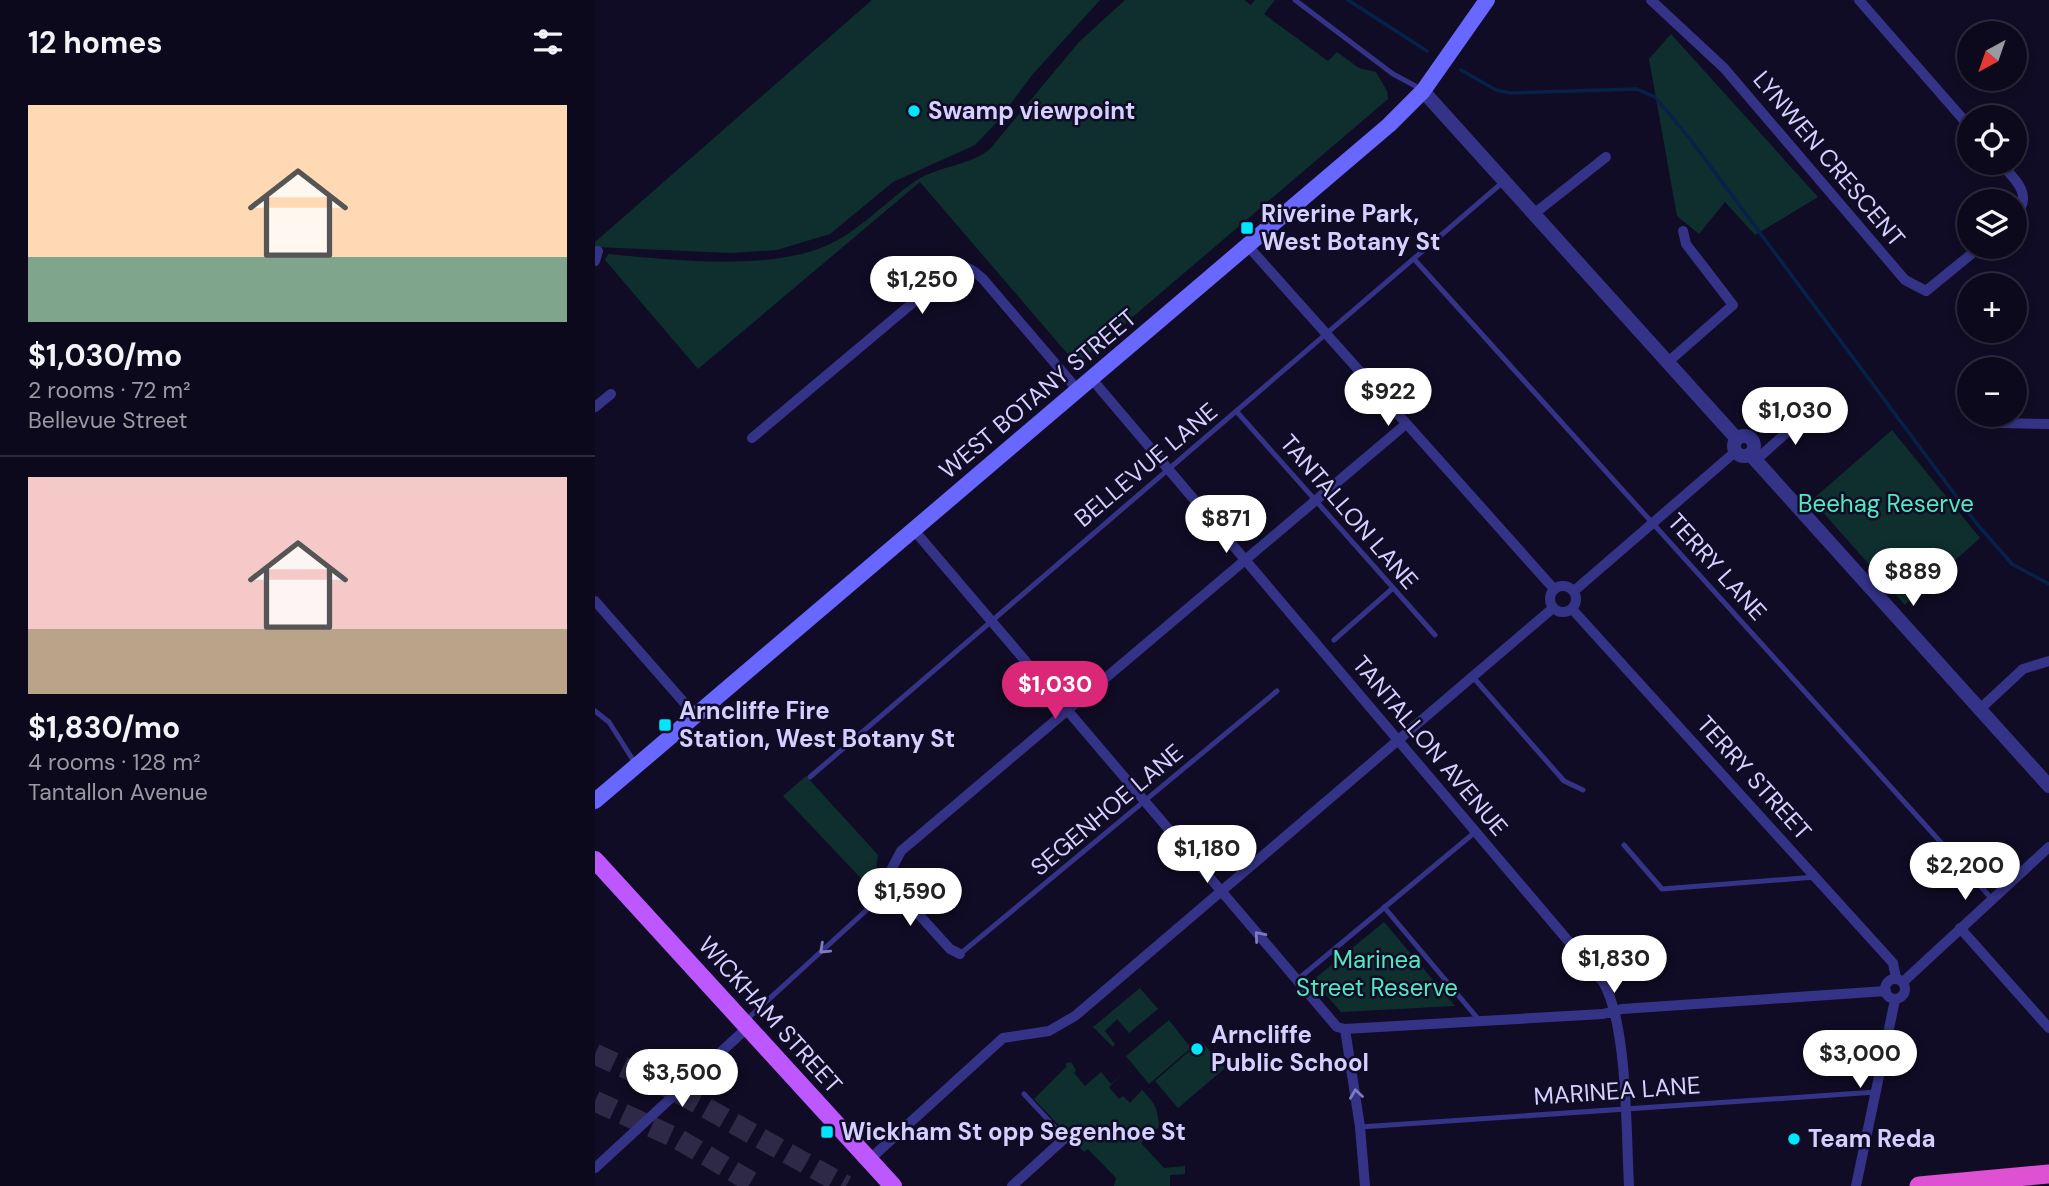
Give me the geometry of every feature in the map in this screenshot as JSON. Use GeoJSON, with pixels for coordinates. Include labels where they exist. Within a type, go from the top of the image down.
{"type":"FeatureCollection","features":[{"type":"Feature","properties":{"kind":"highway"},"geometry":{"type":"LineString","coordinates":[[1919,1186],[2049,1174]]}},
{"type":"Feature","properties":{"kind":"main road","name":"WEST BOTANY STREET"},"geometry":{"type":"LineString","coordinates":[[595,801],[1389,125],[1423,91],[1487,0]]}},
{"type":"Feature","properties":{"kind":"main road","name":"WICKHAM STREET"},"geometry":{"type":"LineString","coordinates":[[595,860],[603,875],[746,1025],[893,1186]]}},
{"type":"Feature","properties":{"kind":"street","name":"LYNWEN CRESCENT"},"geometry":{"type":"LineString","coordinates":[[1651,0],[1724,68],[1905,280],[1926,291],[1965,259]]}},
{"type":"Feature","properties":{"kind":"street"},"geometry":{"type":"LineString","coordinates":[[1859,0],[1957,113]]}},
{"type":"Feature","properties":{"kind":"street"},"geometry":{"type":"LineString","coordinates":[[1423,91],[1668,362],[1736,445]]}},
{"type":"Feature","properties":{"kind":"street"},"geometry":{"type":"LineString","coordinates":[[1535,213],[1606,157]]}},
{"type":"Feature","properties":{"kind":"street"},"geometry":{"type":"LineString","coordinates":[[2011,175],[2022,189]]}},
{"type":"Feature","properties":{"kind":"street"},"geometry":{"type":"LineString","coordinates":[[1668,362],[1733,305],[1686,244],[1683,231]]}},
{"type":"Feature","properties":{"kind":"street"},"geometry":{"type":"LineString","coordinates":[[1247,245],[1554,589]]}},
{"type":"Feature","properties":{"kind":"street"},"geometry":{"type":"LineString","coordinates":[[752,438],[953,269],[961,266],[973,270],[983,279],[1077,389]]}},
{"type":"Feature","properties":{"kind":"street","name":"TANTALLON AVENUE"},"geometry":{"type":"LineString","coordinates":[[1091,378],[1602,982],[1614,1011],[1629,1186]]}},
{"type":"Feature","properties":{"kind":"street"},"geometry":{"type":"LineString","coordinates":[[595,407],[611,394]]}},
{"type":"Feature","properties":{"kind":"street"},"geometry":{"type":"LineString","coordinates":[[1753,457],[1813,410]]}},
{"type":"Feature","properties":{"kind":"street"},"geometry":{"type":"LineString","coordinates":[[960,954],[950,948],[890,881],[896,858],[910,842],[1406,424]]}},
{"type":"Feature","properties":{"kind":"street"},"geometry":{"type":"LineString","coordinates":[[2027,424],[2049,424]]}},
{"type":"Feature","properties":{"kind":"street"},"geometry":{"type":"LineString","coordinates":[[1574,591],[1736,445],[1750,438],[1753,457],[2049,786]]}},
{"type":"Feature","properties":{"kind":"street"},"geometry":{"type":"LineString","coordinates":[[913,529],[1336,1027],[1345,1029],[1480,1021],[1886,991],[1895,1000]]}},
{"type":"Feature","properties":{"kind":"street"},"geometry":{"type":"LineString","coordinates":[[1562,586],[1574,591],[1577,600],[1573,609],[1563,612],[1553,608],[1550,596],[1554,589],[1562,586]]}},
{"type":"Feature","properties":{"kind":"street"},"geometry":{"type":"LineString","coordinates":[[595,601],[695,715]]}},
{"type":"Feature","properties":{"kind":"street"},"geometry":{"type":"LineString","coordinates":[[870,1160],[997,1042],[1003,1038],[1036,1034],[1063,1024],[1222,893],[1553,608]]}},
{"type":"Feature","properties":{"kind":"street","name":"TERRY STREET"},"geometry":{"type":"LineString","coordinates":[[1573,609],[1893,963],[1900,980]]}},
{"type":"Feature","properties":{"kind":"street"},"geometry":{"type":"LineString","coordinates":[[1980,709],[2023,669],[2049,661]]}},
{"type":"Feature","properties":{"kind":"street"},"geometry":{"type":"LineString","coordinates":[[1886,991],[1889,981],[1900,980],[2049,847]]}},
{"type":"Feature","properties":{"kind":"street"},"geometry":{"type":"LineString","coordinates":[[1960,928],[2049,1028]]}},
{"type":"Feature","properties":{"kind":"street"},"geometry":{"type":"LineString","coordinates":[[1856,1186],[1895,1000],[1903,995],[1900,980]]}},
{"type":"Feature","properties":{"kind":"street"},"geometry":{"type":"LineString","coordinates":[[595,1168],[746,1025]]}},
{"type":"Feature","properties":{"kind":"street"},"geometry":{"type":"LineString","coordinates":[[1345,1029],[1360,1127],[1365,1186]]}},
{"type":"Feature","properties":{"kind":"street"},"geometry":{"type":"LineString","coordinates":[[1012,1186],[1065,1138]]}},
{"type":"Feature","properties":{"kind":"lane"},"geometry":{"type":"LineString","coordinates":[[1296,0],[1393,74],[1423,91]]}},
{"type":"Feature","properties":{"kind":"lane","name":"BELLEVUE LANE"},"geometry":{"type":"LineString","coordinates":[[810,777],[990,619],[1237,412],[1505,180]]}},
{"type":"Feature","properties":{"kind":"lane","name":"TERRY LANE"},"geometry":{"type":"LineString","coordinates":[[1415,259],[1992,899]]}},
{"type":"Feature","properties":{"kind":"lane","name":"TANTALLON LANE"},"geometry":{"type":"LineString","coordinates":[[1237,412],[1435,635]]}},
{"type":"Feature","properties":{"kind":"lane"},"geometry":{"type":"LineString","coordinates":[[1333,640],[1392,588]]}},
{"type":"Feature","properties":{"kind":"lane"},"geometry":{"type":"LineString","coordinates":[[1472,676],[1564,780],[1583,790]]}},
{"type":"Feature","properties":{"kind":"lane","name":"SEGENHOE LANE"},"geometry":{"type":"LineString","coordinates":[[960,954],[1277,691]]}},
{"type":"Feature","properties":{"kind":"lane"},"geometry":{"type":"LineString","coordinates":[[595,711],[609,722],[637,766]]}},
{"type":"Feature","properties":{"kind":"lane"},"geometry":{"type":"LineString","coordinates":[[1297,980],[1474,832]]}},
{"type":"Feature","properties":{"kind":"lane"},"geometry":{"type":"LineString","coordinates":[[1624,845],[1662,889],[1815,877]]}},
{"type":"Feature","properties":{"kind":"lane"},"geometry":{"type":"LineString","coordinates":[[746,1025],[890,881]]}},
{"type":"Feature","properties":{"kind":"lane"},"geometry":{"type":"LineString","coordinates":[[1384,907],[1480,1021]]}},
{"type":"Feature","properties":{"kind":"lane","name":"MARINEA LANE"},"geometry":{"type":"LineString","coordinates":[[1360,1127],[1876,1092]]}},
{"type":"Feature","properties":{"kind":"lane"},"geometry":{"type":"LineString","coordinates":[[1024,1094],[1065,1138]]}},
{"type":"Feature","properties":{"kind":"green space"},"geometry":{"type":"Polygon","coordinates":[[[872,0],[1100,0],[1032,75],[998,121],[975,145],[893,182],[830,234],[777,250],[732,253],[595,247],[595,242],[872,0]]]}},
{"type":"Feature","properties":{"kind":"green space"},"geometry":{"type":"Polygon","coordinates":[[[1125,0],[1244,0],[1251,5],[1255,0],[1275,0],[1264,14],[1328,61],[1337,52],[1359,68],[1376,72],[1387,91],[1388,99],[1081,361],[1072,359],[920,182],[698,369],[605,260],[608,254],[691,261],[751,261],[806,253],[842,238],[917,180],[973,159],[990,149],[1079,42],[1125,0]]]}},
{"type":"Feature","properties":{"kind":"green space"},"geometry":{"type":"Polygon","coordinates":[[[1671,34],[1818,197],[1755,235],[1725,202],[1699,234],[1677,216],[1649,59],[1671,34]]]}},
{"type":"Feature","properties":{"kind":"green space","name":"Beehag Reserve"},"geometry":{"type":"Polygon","coordinates":[[[1892,430],[1980,538],[1905,605],[1812,500],[1892,430]]]}},
{"type":"Feature","properties":{"kind":"green space"},"geometry":{"type":"Polygon","coordinates":[[[806,776],[878,855],[873,891],[783,796],[806,776]]]}},
{"type":"Feature","properties":{"kind":"green space","name":"Marinea Street Reserve"},"geometry":{"type":"Polygon","coordinates":[[[1384,922],[1455,1006],[1341,1012],[1313,980],[1384,922]]]}},
{"type":"Feature","properties":{"kind":"green space"},"geometry":{"type":"Polygon","coordinates":[[[1140,988],[1158,1009],[1129,1033],[1117,1019],[1105,1031],[1115,1044],[1113,1047],[1093,1027],[1140,988]]]}},
{"type":"Feature","properties":{"kind":"green space"},"geometry":{"type":"Polygon","coordinates":[[[1169,1020],[1191,1048],[1149,1084],[1126,1056],[1169,1020]]]}},
{"type":"Feature","properties":{"kind":"green space"},"geometry":{"type":"Polygon","coordinates":[[[1201,1041],[1225,1068],[1178,1108],[1155,1081],[1201,1041]]]}},
{"type":"Feature","properties":{"kind":"green space"},"geometry":{"type":"Polygon","coordinates":[[[1071,1062],[1076,1070],[1074,1073],[1085,1086],[1101,1072],[1111,1084],[1122,1074],[1109,1087],[1119,1099],[1123,1096],[1130,1103],[1142,1090],[1155,1107],[1159,1127],[1141,1143],[1164,1168],[1185,1166],[1185,1174],[1170,1175],[1170,1186],[1114,1186],[1116,1178],[1088,1149],[1084,1152],[1034,1099],[1067,1066],[1065,1064],[1071,1062]]]}},
{"type":"Feature","properties":{"kind":"waterway"},"geometry":{"type":"LineString","coordinates":[[1348,0],[1427,51]]}},
{"type":"Feature","properties":{"kind":"waterway"},"geometry":{"type":"LineString","coordinates":[[1461,70],[1496,90],[1510,93],[1637,89],[1655,97],[1690,139],[1977,524],[2012,564],[2049,584]]}},
{"type":"Feature","properties":{"kind":"tunnel"},"geometry":{"type":"LineString","coordinates":[[595,1054],[674,1090],[846,1186]]}},
{"type":"Feature","properties":{"kind":"tunnel"},"geometry":{"type":"LineString","coordinates":[[595,1101],[678,1139],[758,1186]]}},
{"type":"Feature","properties":{"kind":"place","name":"Swamp viewpoint"},"geometry":{"type":"Point","coordinates":[914,111]}},
{"type":"Feature","properties":{"kind":"place","name":"Riverine Park, West Botany St"},"geometry":{"type":"Point","coordinates":[1247,228]}},
{"type":"Feature","properties":{"kind":"place","name":"Arncliffe Fire Station, West Botany St"},"geometry":{"type":"Point","coordinates":[665,725]}},
{"type":"Feature","properties":{"kind":"place","name":"Arncliffe Public School"},"geometry":{"type":"Point","coordinates":[1197,1049]}},
{"type":"Feature","properties":{"kind":"place","name":"Wickham St opp Segenhoe St"},"geometry":{"type":"Point","coordinates":[827,1132]}},
{"type":"Feature","properties":{"kind":"place","name":"Team Reda"},"geometry":{"type":"Point","coordinates":[1794,1139]}}]}
